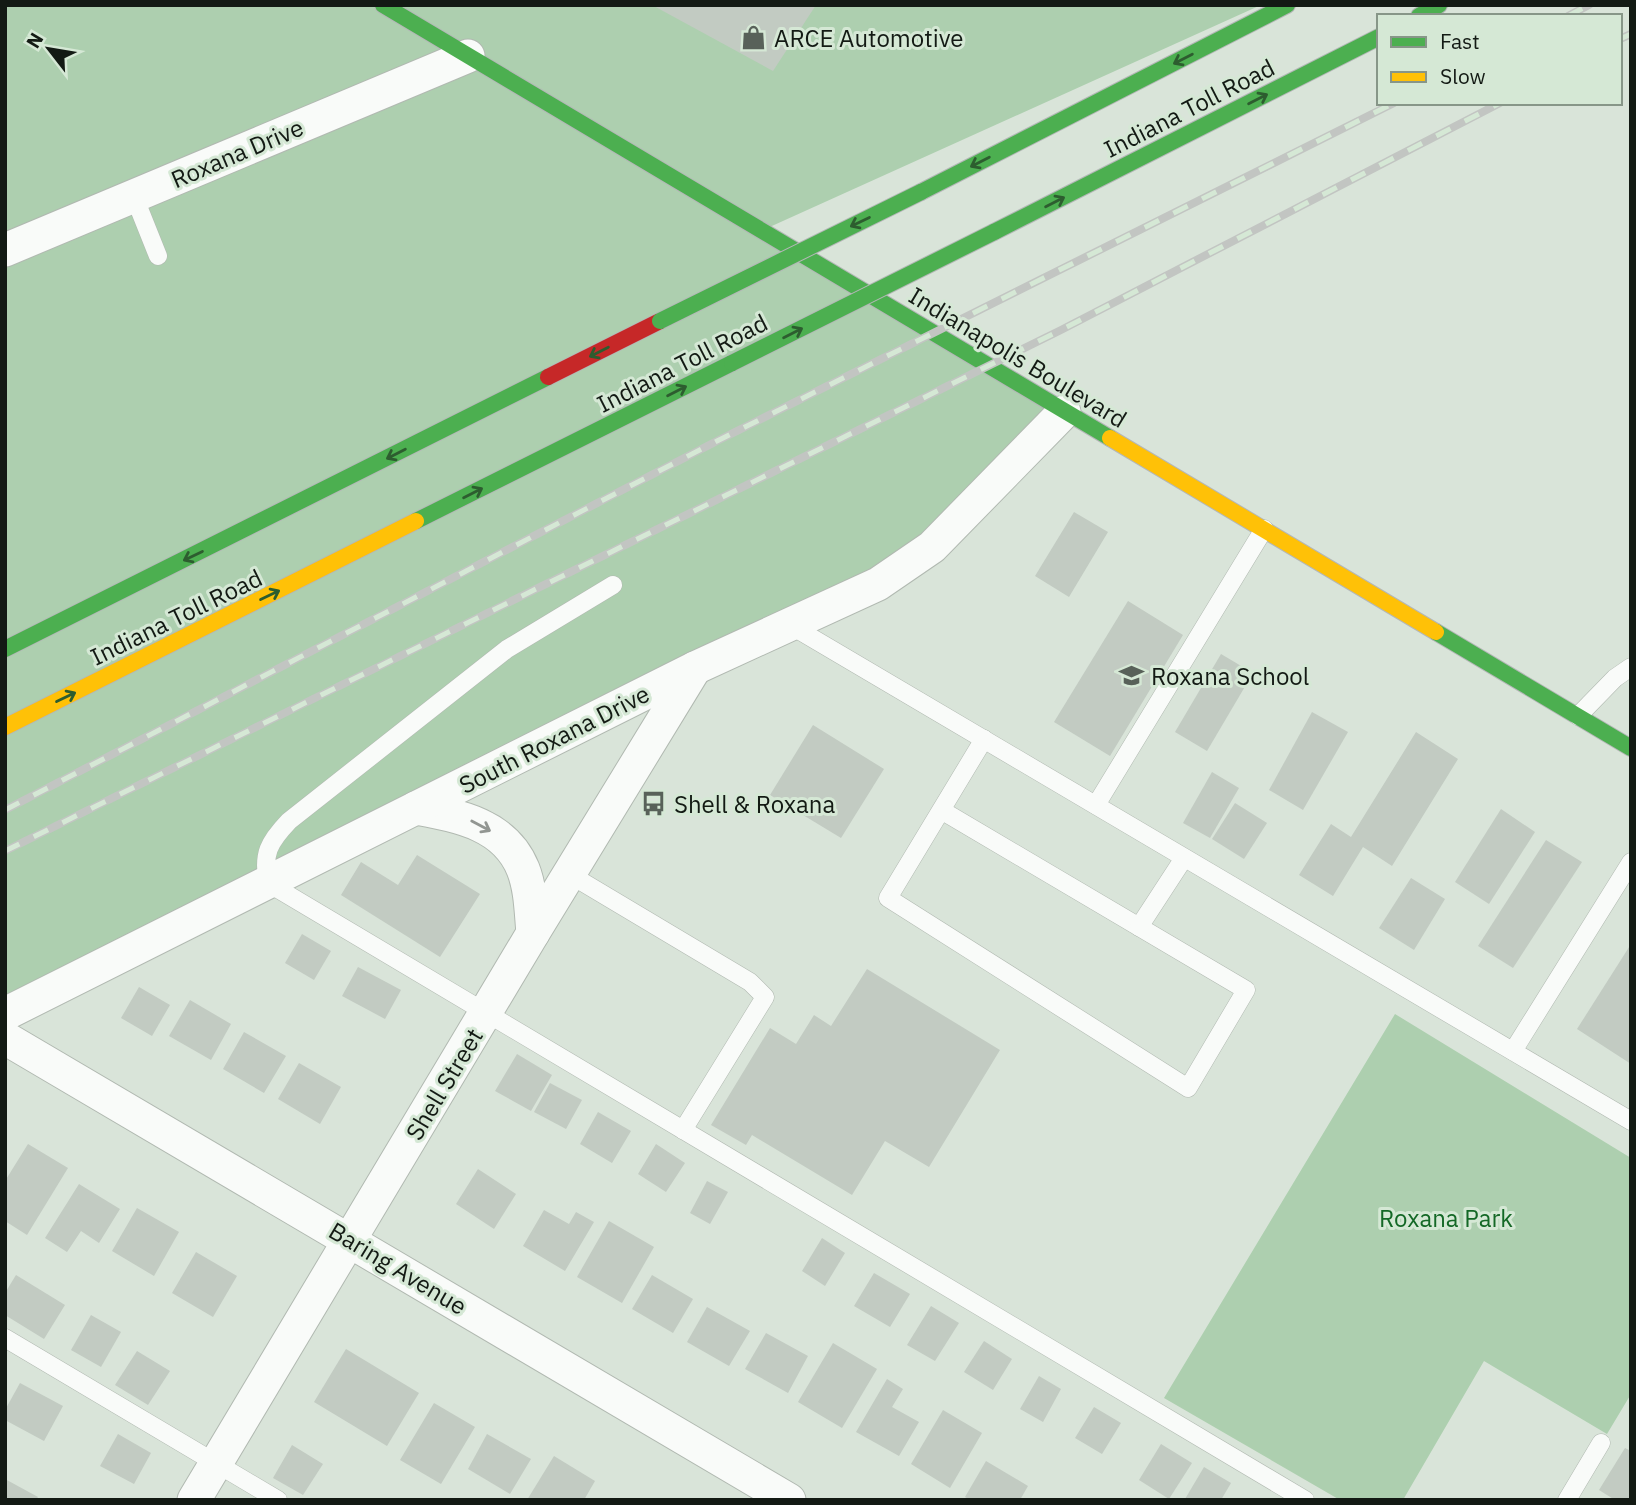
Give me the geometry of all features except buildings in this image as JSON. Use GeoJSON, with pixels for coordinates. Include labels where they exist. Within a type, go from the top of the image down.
{"type":"FeatureCollection","features":[{"type":"Feature","properties":{"kind":"main road","name":"Indianapolis Boulevard"},"geometry":{"type":"LineString","coordinates":[[383,5],[1631,748]]}},
{"type":"Feature","properties":{"kind":"main road","name":"Indiana Toll Road"},"geometry":{"type":"LineString","coordinates":[[5,649],[921,192],[1287,5]]}},
{"type":"Feature","properties":{"kind":"main road"},"geometry":{"type":"LineString","coordinates":[[1423,14],[1439,5]]}},
{"type":"Feature","properties":{"kind":"main road","name":"Indiana Toll Road"},"geometry":{"type":"LineString","coordinates":[[5,727],[1377,38]]}},
{"type":"Feature","properties":{"kind":"street","name":"Roxana Drive"},"geometry":{"type":"LineString","coordinates":[[5,250],[468,56]]}},
{"type":"Feature","properties":{"kind":"street","name":"South Roxana Drive"},"geometry":{"type":"LineString","coordinates":[[5,1014],[695,668],[878,584],[932,547],[1065,412]]}},
{"type":"Feature","properties":{"kind":"street","name":"Shell Street"},"geometry":{"type":"LineString","coordinates":[[194,1500],[695,668]]}},
{"type":"Feature","properties":{"kind":"street"},"geometry":{"type":"LineString","coordinates":[[416,808],[466,818],[494,832],[506,843],[523,870],[533,933]]}},
{"type":"Feature","properties":{"kind":"street","name":"Baring Avenue"},"geometry":{"type":"LineString","coordinates":[[5,1038],[789,1500]]}},
{"type":"Feature","properties":{"kind":"lane"},"geometry":{"type":"LineString","coordinates":[[135,196],[158,256]]}},
{"type":"Feature","properties":{"kind":"lane"},"geometry":{"type":"LineString","coordinates":[[1096,805],[1264,529]]}},
{"type":"Feature","properties":{"kind":"lane"},"geometry":{"type":"LineString","coordinates":[[614,586],[507,649],[289,821],[277,833],[265,857],[268,883],[1304,1500]]}},
{"type":"Feature","properties":{"kind":"lane"},"geometry":{"type":"LineString","coordinates":[[790,625],[1631,1121]]}},
{"type":"Feature","properties":{"kind":"lane"},"geometry":{"type":"LineString","coordinates":[[1578,716],[1615,678],[1631,667]]}},
{"type":"Feature","properties":{"kind":"lane"},"geometry":{"type":"LineString","coordinates":[[941,810],[1246,990],[1188,1088],[888,898],[941,810],[984,739]]}},
{"type":"Feature","properties":{"kind":"lane"},"geometry":{"type":"LineString","coordinates":[[1139,927],[1184,858]]}},
{"type":"Feature","properties":{"kind":"lane"},"geometry":{"type":"LineString","coordinates":[[1513,1051],[1631,862]]}},
{"type":"Feature","properties":{"kind":"lane"},"geometry":{"type":"LineString","coordinates":[[569,874],[750,982],[765,997],[683,1130]]}},
{"type":"Feature","properties":{"kind":"lane"},"geometry":{"type":"LineString","coordinates":[[5,1338],[278,1500]]}},
{"type":"Feature","properties":{"kind":"lane"},"geometry":{"type":"LineString","coordinates":[[1567,1500],[1601,1443]]}},
{"type":"Feature","properties":{"kind":"green space"},"geometry":{"type":"Polygon","coordinates":[[[5,5],[1261,5],[763,230],[1064,412],[932,547],[5,1014],[5,5]]]}},
{"type":"Feature","properties":{"kind":"green space","name":"Roxana Park"},"geometry":{"type":"Polygon","coordinates":[[[1395,1014],[1631,1158],[1631,1394],[1607,1434],[1484,1361],[1403,1500],[1340,1500],[1164,1398],[1395,1014]]]}},
{"type":"Feature","properties":{"kind":"railway"},"geometry":{"type":"LineString","coordinates":[[1572,14],[1589,5]]}},
{"type":"Feature","properties":{"kind":"railway"},"geometry":{"type":"LineString","coordinates":[[1622,38],[1631,34]]}},
{"type":"Feature","properties":{"kind":"railway"},"geometry":{"type":"LineString","coordinates":[[5,810],[717,441],[1390,105]]}},
{"type":"Feature","properties":{"kind":"railway"},"geometry":{"type":"LineString","coordinates":[[5,851],[1061,330],[1496,105]]}},
{"type":"Feature","properties":{"kind":"traffic: fast"},"geometry":{"type":"LineString","coordinates":[[383,5],[1110,438]]}},
{"type":"Feature","properties":{"kind":"traffic: fast"},"geometry":{"type":"LineString","coordinates":[[921,192],[1287,5]]}},
{"type":"Feature","properties":{"kind":"traffic: fast"},"geometry":{"type":"LineString","coordinates":[[1423,14],[1439,5]]}},
{"type":"Feature","properties":{"kind":"traffic: fast"},"geometry":{"type":"LineString","coordinates":[[994,232],[1377,38]]}},
{"type":"Feature","properties":{"kind":"traffic: fast"},"geometry":{"type":"LineString","coordinates":[[660,321],[921,192]]}},
{"type":"Feature","properties":{"kind":"traffic: fast"},"geometry":{"type":"LineString","coordinates":[[732,363],[994,232]]}},
{"type":"Feature","properties":{"kind":"traffic: fast"},"geometry":{"type":"LineString","coordinates":[[416,521],[732,363]]}},
{"type":"Feature","properties":{"kind":"traffic: fast"},"geometry":{"type":"LineString","coordinates":[[5,649],[548,377]]}},
{"type":"Feature","properties":{"kind":"traffic: fast"},"geometry":{"type":"LineString","coordinates":[[1436,632],[1631,748]]}},
{"type":"Feature","properties":{"kind":"traffic: slow"},"geometry":{"type":"LineString","coordinates":[[1110,438],[1436,632]]}},
{"type":"Feature","properties":{"kind":"traffic: slow"},"geometry":{"type":"LineString","coordinates":[[5,727],[416,521]]}},
{"type":"Feature","properties":{"kind":"traffic: jam"},"geometry":{"type":"LineString","coordinates":[[548,377],[660,321]]}},
{"type":"Feature","properties":{"kind":"place","name":"ARCE Automotive"},"geometry":{"type":"Point","coordinates":[754,38]}},
{"type":"Feature","properties":{"kind":"place","name":"Roxana School"},"geometry":{"type":"Point","coordinates":[1131,676]}},
{"type":"Feature","properties":{"kind":"place","name":"Shell & Roxana"},"geometry":{"type":"Point","coordinates":[654,804]}}]}
